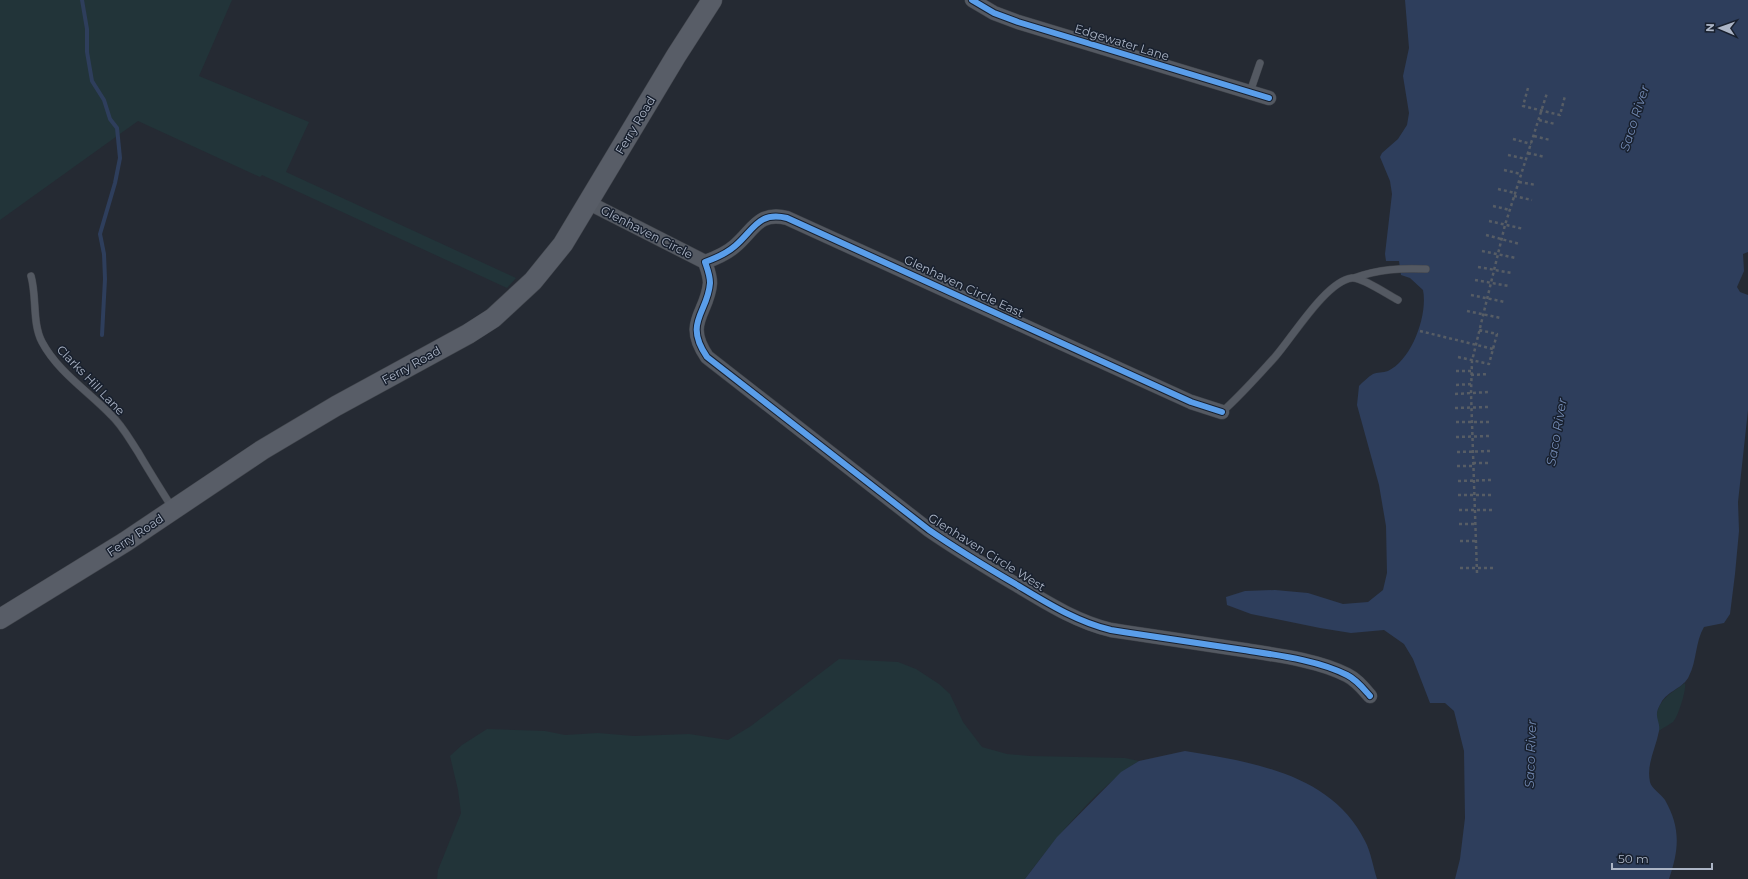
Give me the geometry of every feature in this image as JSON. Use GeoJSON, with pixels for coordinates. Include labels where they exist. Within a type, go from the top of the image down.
{"type":"FeatureCollection","features":[{"type":"Feature","properties":{"kind":"main road","name":"Ferry Road"},"geometry":{"type":"LineString","coordinates":[[0,618],[80,571],[262,450],[336,406],[468,334],[493,318],[508,306],[544,269],[563,244],[676,56],[712,0]]}},
{"type":"Feature","properties":{"kind":"street","name":"Edgewater Lane"},"geometry":{"type":"LineString","coordinates":[[972,0],[994,12],[1018,22],[1269,98]]}},
{"type":"Feature","properties":{"kind":"street","name":"Glenhaven Circle"},"geometry":{"type":"LineString","coordinates":[[589,203],[704,262]]}},
{"type":"Feature","properties":{"kind":"street","name":"Glenhaven Circle East"},"geometry":{"type":"LineString","coordinates":[[704,262],[726,253],[762,219],[775,216],[787,218],[1191,402],[1222,412]]}},
{"type":"Feature","properties":{"kind":"street","name":"Glenhaven Circle West"},"geometry":{"type":"LineString","coordinates":[[704,262],[710,281],[709,289],[699,316],[697,335],[702,350],[707,357],[904,511],[953,546],[1047,603],[1089,624],[1111,630],[1304,661],[1334,669],[1347,675],[1360,684],[1370,696]]}},
{"type":"Feature","properties":{"kind":"lane"},"geometry":{"type":"LineString","coordinates":[[1250,92],[1260,63]]}},
{"type":"Feature","properties":{"kind":"lane"},"geometry":{"type":"LineString","coordinates":[[1222,412],[1275,357],[1322,297],[1335,286],[1352,278],[1381,270],[1400,268],[1426,269]]}},
{"type":"Feature","properties":{"kind":"lane","name":"Clarks Hill Lane"},"geometry":{"type":"LineString","coordinates":[[31,276],[34,287],[37,328],[41,341],[52,357],[74,381],[112,415],[124,431],[173,509]]}},
{"type":"Feature","properties":{"kind":"lane"},"geometry":{"type":"LineString","coordinates":[[1352,278],[1360,279],[1398,300]]}},
{"type":"Feature","properties":{"kind":"path"},"geometry":{"type":"LineString","coordinates":[[1528,88],[1523,106],[1560,115],[1566,96]]}},
{"type":"Feature","properties":{"kind":"path"},"geometry":{"type":"LineString","coordinates":[[1477,573],[1472,436],[1472,362],[1478,330],[1505,225],[1547,93]]}},
{"type":"Feature","properties":{"kind":"path"},"geometry":{"type":"LineString","coordinates":[[1539,120],[1555,124]]}},
{"type":"Feature","properties":{"kind":"path"},"geometry":{"type":"LineString","coordinates":[[1534,136],[1550,140]]}},
{"type":"Feature","properties":{"kind":"path"},"geometry":{"type":"LineString","coordinates":[[1513,139],[1531,144]]}},
{"type":"Feature","properties":{"kind":"path"},"geometry":{"type":"LineString","coordinates":[[1528,153],[1545,157]]}},
{"type":"Feature","properties":{"kind":"path"},"geometry":{"type":"LineString","coordinates":[[1508,155],[1526,159]]}},
{"type":"Feature","properties":{"kind":"path"},"geometry":{"type":"LineString","coordinates":[[1504,170],[1522,174]]}},
{"type":"Feature","properties":{"kind":"path"},"geometry":{"type":"LineString","coordinates":[[1519,182],[1536,185]]}},
{"type":"Feature","properties":{"kind":"path"},"geometry":{"type":"LineString","coordinates":[[1498,189],[1532,200]]}},
{"type":"Feature","properties":{"kind":"path"},"geometry":{"type":"LineString","coordinates":[[1493,206],[1510,210]]}},
{"type":"Feature","properties":{"kind":"path"},"geometry":{"type":"LineString","coordinates":[[1489,222],[1524,229]]}},
{"type":"Feature","properties":{"kind":"path"},"geometry":{"type":"LineString","coordinates":[[1486,235],[1520,244]]}},
{"type":"Feature","properties":{"kind":"path"},"geometry":{"type":"LineString","coordinates":[[1482,251],[1516,258]]}},
{"type":"Feature","properties":{"kind":"path"},"geometry":{"type":"LineString","coordinates":[[1478,267],[1512,273]]}},
{"type":"Feature","properties":{"kind":"path"},"geometry":{"type":"LineString","coordinates":[[1475,280],[1509,286]]}},
{"type":"Feature","properties":{"kind":"path"},"geometry":{"type":"LineString","coordinates":[[1471,295],[1505,302]]}},
{"type":"Feature","properties":{"kind":"path"},"geometry":{"type":"LineString","coordinates":[[1467,311],[1501,318]]}},
{"type":"Feature","properties":{"kind":"path"},"geometry":{"type":"LineString","coordinates":[[1458,357],[1472,362],[1489,364],[1497,334],[1478,330]]}},
{"type":"Feature","properties":{"kind":"path"},"geometry":{"type":"LineString","coordinates":[[1420,331],[1493,349]]}},
{"type":"Feature","properties":{"kind":"path"},"geometry":{"type":"LineString","coordinates":[[1456,371],[1489,374]]}},
{"type":"Feature","properties":{"kind":"path"},"geometry":{"type":"LineString","coordinates":[[1456,384],[1471,384]]}},
{"type":"Feature","properties":{"kind":"path"},"geometry":{"type":"LineString","coordinates":[[1455,394],[1489,392]]}},
{"type":"Feature","properties":{"kind":"path"},"geometry":{"type":"LineString","coordinates":[[1455,408],[1489,406]]}},
{"type":"Feature","properties":{"kind":"path"},"geometry":{"type":"LineString","coordinates":[[1456,422],[1490,422]]}},
{"type":"Feature","properties":{"kind":"path"},"geometry":{"type":"LineString","coordinates":[[1456,437],[1490,436]]}},
{"type":"Feature","properties":{"kind":"path"},"geometry":{"type":"LineString","coordinates":[[1457,452],[1491,451]]}},
{"type":"Feature","properties":{"kind":"path"},"geometry":{"type":"LineString","coordinates":[[1457,466],[1491,462]]}},
{"type":"Feature","properties":{"kind":"path"},"geometry":{"type":"LineString","coordinates":[[1458,481],[1492,480]]}},
{"type":"Feature","properties":{"kind":"path"},"geometry":{"type":"LineString","coordinates":[[1458,495],[1492,495]]}},
{"type":"Feature","properties":{"kind":"path"},"geometry":{"type":"LineString","coordinates":[[1459,510],[1493,510]]}},
{"type":"Feature","properties":{"kind":"path"},"geometry":{"type":"LineString","coordinates":[[1459,524],[1475,524]]}},
{"type":"Feature","properties":{"kind":"path"},"geometry":{"type":"LineString","coordinates":[[1460,541],[1476,540]]}},
{"type":"Feature","properties":{"kind":"path"},"geometry":{"type":"LineString","coordinates":[[1460,568],[1493,568]]}},
{"type":"Feature","properties":{"kind":"shaded area"},"geometry":{"type":"Polygon","coordinates":[[[0,0],[232,0],[199,76],[309,122],[286,172],[516,278],[507,288],[262,175],[260,177],[138,121],[0,220],[0,0]]]}},
{"type":"Feature","properties":{"kind":"shaded area"},"geometry":{"type":"Polygon","coordinates":[[[839,659],[898,662],[916,669],[939,684],[950,694],[963,722],[982,747],[1007,754],[1030,756],[1125,758],[1139,761],[1107,785],[1077,815],[1049,847],[1025,879],[437,879],[438,870],[461,813],[458,790],[450,756],[462,745],[487,729],[545,731],[565,735],[598,733],[634,736],[689,734],[728,740],[751,726],[839,659]]]}},
{"type":"Feature","properties":{"kind":"shaded area"},"geometry":{"type":"Polygon","coordinates":[[[1685,683],[1680,709],[1675,719],[1659,731],[1659,725],[1656,718],[1659,706],[1675,690],[1685,683]]]}},
{"type":"Feature","properties":{"kind":"water","name":"Saco River"},"geometry":{"type":"Polygon","coordinates":[[[1405,0],[1748,0],[1748,252],[1743,254],[1744,271],[1737,287],[1740,292],[1748,295],[1748,410],[1738,502],[1739,531],[1730,614],[1724,623],[1704,627],[1699,639],[1692,670],[1687,680],[1667,695],[1657,712],[1659,731],[1650,762],[1649,775],[1650,782],[1654,789],[1665,800],[1670,810],[1676,830],[1677,839],[1675,858],[1669,879],[1455,879],[1460,859],[1465,818],[1464,751],[1454,711],[1445,703],[1430,703],[1413,659],[1404,644],[1384,630],[1351,633],[1251,614],[1227,605],[1226,597],[1245,591],[1275,590],[1308,593],[1343,604],[1368,602],[1383,590],[1387,573],[1386,526],[1379,485],[1357,405],[1359,386],[1373,374],[1388,371],[1397,365],[1404,357],[1416,336],[1423,312],[1423,290],[1410,278],[1401,275],[1399,261],[1386,261],[1385,254],[1392,194],[1390,181],[1380,157],[1382,153],[1398,139],[1407,125],[1409,113],[1403,76],[1409,48],[1405,0]]]}},
{"type":"Feature","properties":{"kind":"water"},"geometry":{"type":"Polygon","coordinates":[[[1185,751],[1237,760],[1288,775],[1311,786],[1332,800],[1351,818],[1365,841],[1377,879],[1025,879],[1057,837],[1121,772],[1139,761],[1185,751]]]}},
{"type":"Feature","properties":{"kind":"waterway"},"geometry":{"type":"LineString","coordinates":[[82,0],[87,29],[87,52],[92,81],[104,100],[110,119],[117,128],[120,158],[115,183],[100,234],[104,254],[105,279],[102,335]]}},
{"type":"Feature","properties":{"kind":"cycle path"},"geometry":{"type":"LineString","coordinates":[[972,0],[994,13],[1018,22],[1269,98]]}},
{"type":"Feature","properties":{"kind":"cycle path"},"geometry":{"type":"LineString","coordinates":[[1222,412],[1191,402],[787,218],[769,217],[757,223],[732,249],[721,256],[705,262],[710,283],[699,318],[697,335],[700,345],[707,357],[929,530],[951,545],[1051,605],[1098,627],[1270,654],[1323,665],[1351,677],[1360,684],[1370,696]]}}]}
